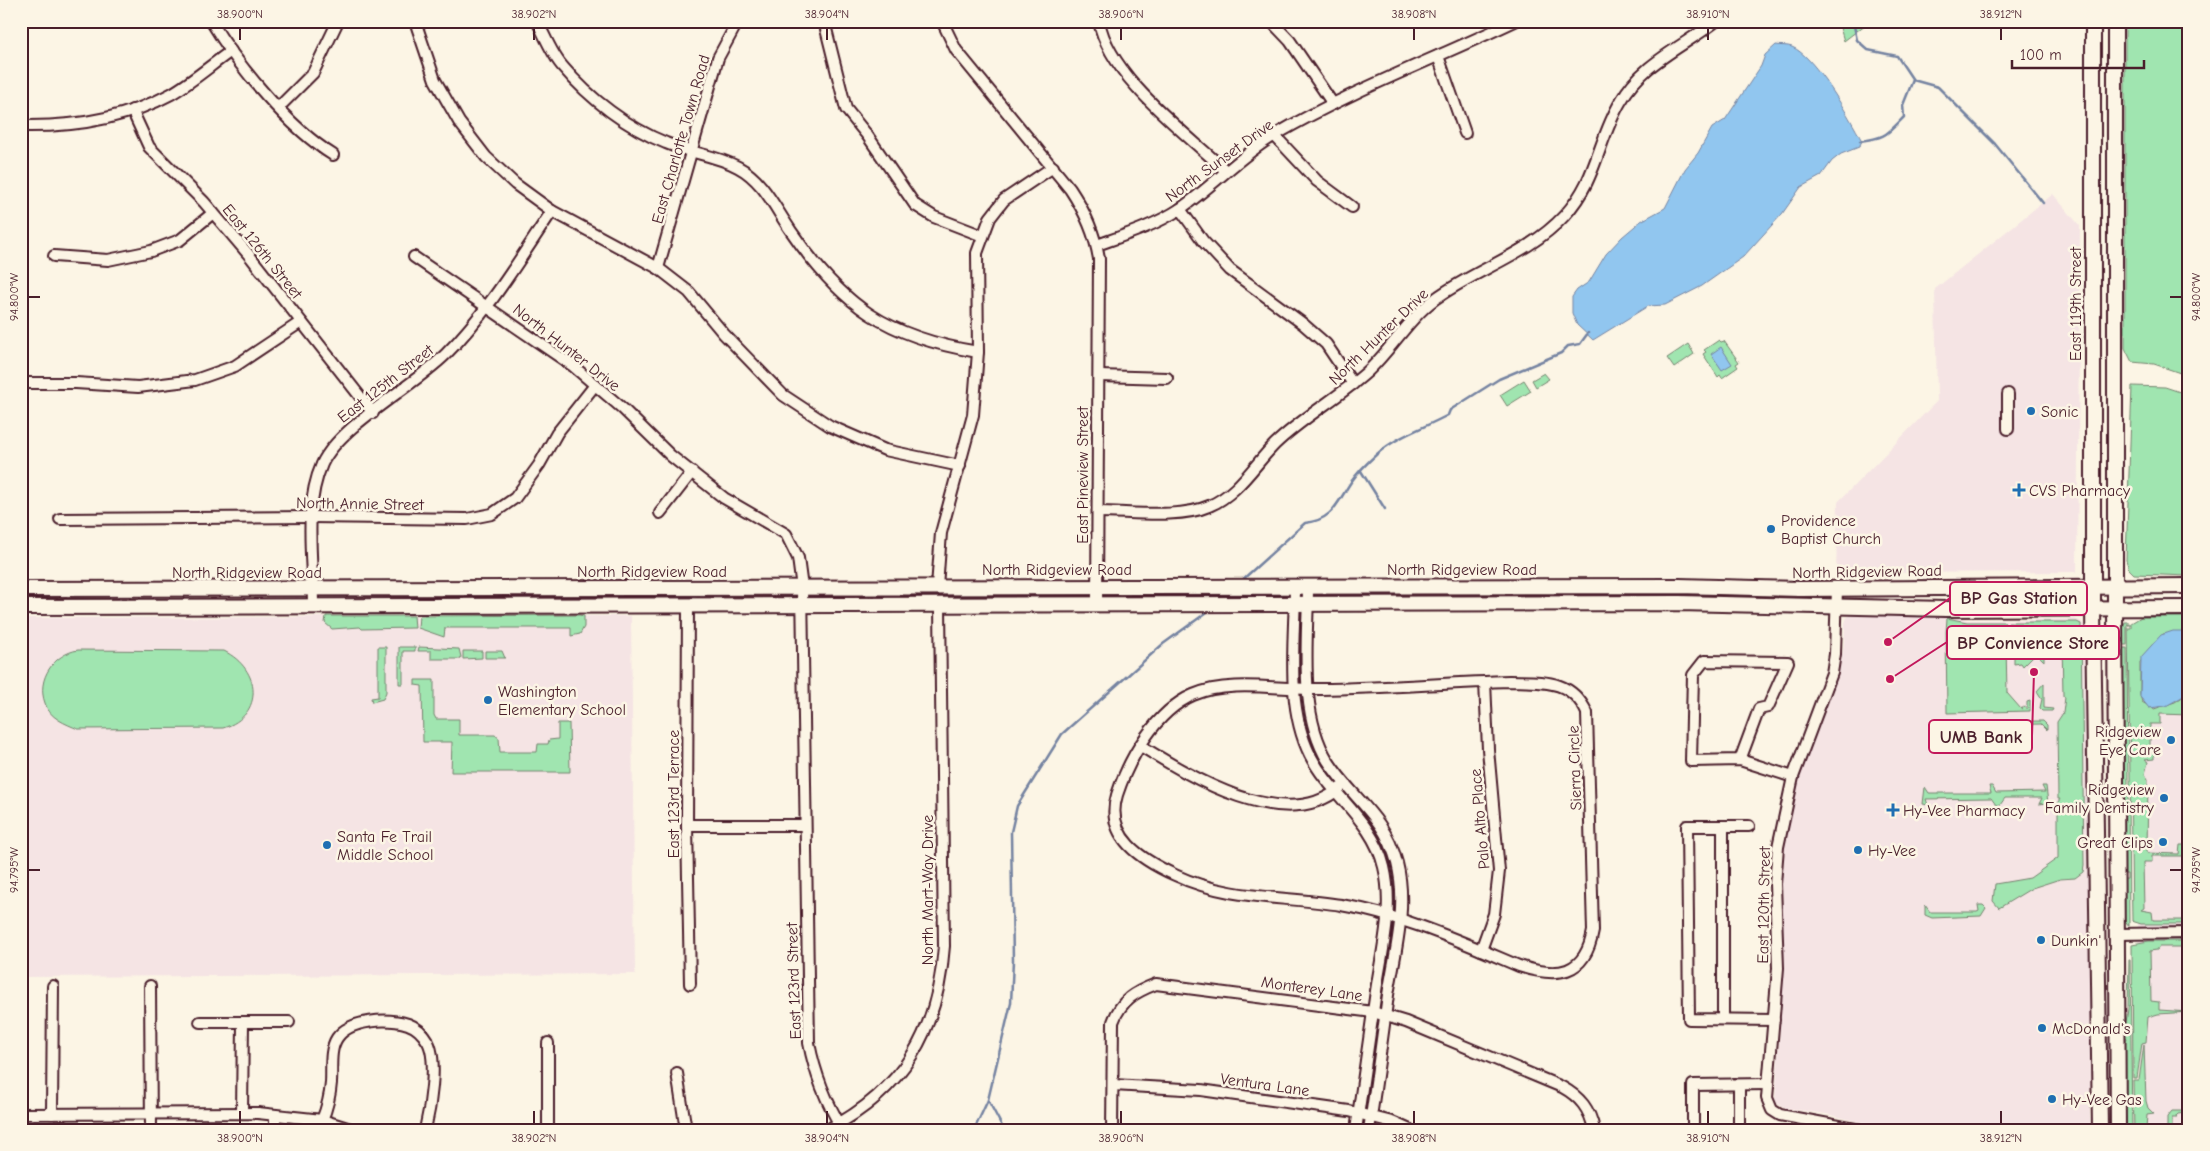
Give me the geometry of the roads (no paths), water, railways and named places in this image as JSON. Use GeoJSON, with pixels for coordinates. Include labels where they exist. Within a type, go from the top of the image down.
{"type":"FeatureCollection","features":[{"type":"Feature","properties":{"kind":"main road","name":"East 119th Street"},"geometry":{"type":"LineString","coordinates":[[2093,21],[2093,609]]}},
{"type":"Feature","properties":{"kind":"main road"},"geometry":{"type":"LineString","coordinates":[[2115,21],[2115,609],[2118,1130]]}},
{"type":"Feature","properties":{"kind":"main road","name":"North Ridgeview Road"},"geometry":{"type":"LineString","coordinates":[[21,589],[313,590],[1679,586],[1761,589],[2189,586]]}},
{"type":"Feature","properties":{"kind":"main road","name":"North Ridgeview Road"},"geometry":{"type":"LineString","coordinates":[[21,607],[1679,603],[1946,609],[2189,608]]}},
{"type":"Feature","properties":{"kind":"main road"},"geometry":{"type":"LineString","coordinates":[[2093,609],[2100,1130]]}},
{"type":"Feature","properties":{"kind":"street"},"geometry":{"type":"LineString","coordinates":[[211,21],[231,51],[279,108],[314,143],[334,155]]}},
{"type":"Feature","properties":{"kind":"street"},"geometry":{"type":"LineString","coordinates":[[279,108],[313,73],[338,21]]}},
{"type":"Feature","properties":{"kind":"street"},"geometry":{"type":"LineString","coordinates":[[415,21],[435,80],[458,122],[486,156],[514,184],[552,211],[658,268],[690,292],[724,334],[782,395],[830,426],[885,450],[960,466]]}},
{"type":"Feature","properties":{"kind":"street"},"geometry":{"type":"LineString","coordinates":[[537,21],[562,66],[593,97],[628,123],[666,143],[738,167],[760,184],[810,259],[849,301],[875,318],[905,333],[938,345],[978,352]]}},
{"type":"Feature","properties":{"kind":"street","name":"East Charlotte Town Road"},"geometry":{"type":"LineString","coordinates":[[658,268],[718,58],[738,21]]}},
{"type":"Feature","properties":{"kind":"street"},"geometry":{"type":"LineString","coordinates":[[824,21],[846,108],[868,135],[915,205],[934,217],[983,236]]}},
{"type":"Feature","properties":{"kind":"street","name":"East Pineview Street"},"geometry":{"type":"LineString","coordinates":[[942,21],[956,50],[1053,167],[1082,206],[1097,245],[1099,259],[1097,604]]}},
{"type":"Feature","properties":{"kind":"street"},"geometry":{"type":"LineString","coordinates":[[1099,21],[1113,56],[1132,83],[1226,171]]}},
{"type":"Feature","properties":{"kind":"street"},"geometry":{"type":"LineString","coordinates":[[1271,21],[1290,42],[1333,104]]}},
{"type":"Feature","properties":{"kind":"street","name":"North Sunset Drive"},"geometry":{"type":"LineString","coordinates":[[1097,245],[1149,227],[1180,209],[1226,171],[1274,136],[1333,104],[1515,21]]}},
{"type":"Feature","properties":{"kind":"street","name":"North Hunter Drive"},"geometry":{"type":"LineString","coordinates":[[1098,512],[1188,512],[1218,502],[1241,483],[1286,434],[1374,366],[1402,331],[1435,299],[1526,245],[1564,217],[1587,185],[1610,121],[1627,91],[1655,62],[1716,21]]}},
{"type":"Feature","properties":{"kind":"street"},"geometry":{"type":"LineString","coordinates":[[21,126],[45,126],[96,121],[132,110],[171,94],[231,51]]}},
{"type":"Feature","properties":{"kind":"street"},"geometry":{"type":"LineString","coordinates":[[1438,56],[1465,133]]}},
{"type":"Feature","properties":{"kind":"street","name":"East 126th Street"},"geometry":{"type":"LineString","coordinates":[[132,110],[149,147],[213,213],[249,255],[373,413]]}},
{"type":"Feature","properties":{"kind":"street"},"geometry":{"type":"LineString","coordinates":[[1274,136],[1316,181],[1352,207]]}},
{"type":"Feature","properties":{"kind":"street"},"geometry":{"type":"LineString","coordinates":[[937,587],[941,532],[973,414],[978,352],[977,254],[990,218],[1004,200],[1053,167]]}},
{"type":"Feature","properties":{"kind":"street"},"geometry":{"type":"LineString","coordinates":[[1180,209],[1203,241],[1230,270],[1302,323],[1326,344],[1353,384]]}},
{"type":"Feature","properties":{"kind":"street","name":"East 125th Street"},"geometry":{"type":"LineString","coordinates":[[313,606],[312,496],[323,461],[340,437],[445,355],[477,321],[552,211]]}},
{"type":"Feature","properties":{"kind":"street"},"geometry":{"type":"LineString","coordinates":[[54,256],[108,260],[151,251],[180,240],[213,213]]}},
{"type":"Feature","properties":{"kind":"street","name":"North Hunter Drive"},"geometry":{"type":"LineString","coordinates":[[414,257],[487,305],[573,366],[724,498],[786,534],[798,558],[802,605]]}},
{"type":"Feature","properties":{"kind":"street"},"geometry":{"type":"LineString","coordinates":[[21,383],[76,383],[138,388],[195,380],[235,366],[301,322]]}},
{"type":"Feature","properties":{"kind":"street"},"geometry":{"type":"LineString","coordinates":[[1099,376],[1167,378]]}},
{"type":"Feature","properties":{"kind":"street","name":"North Annie Street"},"geometry":{"type":"LineString","coordinates":[[60,519],[311,517],[467,520],[492,514],[515,498],[539,465],[557,433],[595,385]]}},
{"type":"Feature","properties":{"kind":"street"},"geometry":{"type":"LineString","coordinates":[[2008,394],[2008,429]]}},
{"type":"Feature","properties":{"kind":"street"},"geometry":{"type":"LineString","coordinates":[[660,513],[692,472]]}},
{"type":"Feature","properties":{"kind":"street"},"geometry":{"type":"LineString","coordinates":[[1302,586],[1310,716],[1328,761],[1345,783],[1374,814],[1391,845],[1397,863],[1401,887],[1400,920],[1369,1130]]}},
{"type":"Feature","properties":{"kind":"street","name":"East 120th Street"},"geometry":{"type":"LineString","coordinates":[[1837,588],[1835,654],[1832,673],[1792,777],[1783,813],[1777,856],[1775,884],[1778,963],[1767,1098],[1772,1110],[1780,1114],[1861,1130]]}},
{"type":"Feature","properties":{"kind":"street","name":"East 123rd Terrace"},"geometry":{"type":"LineString","coordinates":[[688,604],[687,825],[690,984]]}},
{"type":"Feature","properties":{"kind":"street"},"geometry":{"type":"LineString","coordinates":[[1302,604],[1295,689],[1298,718],[1310,754],[1336,791],[1364,823],[1378,849],[1386,876],[1388,915],[1356,1130]]}},
{"type":"Feature","properties":{"kind":"street","name":"East 123rd Street"},"geometry":{"type":"LineString","coordinates":[[802,605],[809,1043],[821,1088],[842,1127]]}},
{"type":"Feature","properties":{"kind":"street","name":"North Mart-Way Drive"},"geometry":{"type":"LineString","coordinates":[[828,1130],[842,1127],[865,1108],[903,1070],[920,1043],[933,1013],[941,979],[944,946],[940,605]]}},
{"type":"Feature","properties":{"kind":"street"},"geometry":{"type":"LineString","coordinates":[[1740,760],[1759,709],[1768,708],[1788,662],[1704,661],[1693,675],[1690,761],[1740,760],[1792,777]]}},
{"type":"Feature","properties":{"kind":"street","name":"Sierra Circle"},"geometry":{"type":"LineString","coordinates":[[1485,682],[1540,682],[1567,688],[1581,701],[1586,713],[1593,931],[1586,956],[1576,966],[1564,972],[1550,973],[1531,970],[1388,915],[1341,905],[1245,896],[1216,890],[1175,876],[1131,849],[1117,828],[1114,803],[1129,765],[1141,746],[1170,710],[1199,692],[1226,687],[1295,689],[1485,682]]}},
{"type":"Feature","properties":{"kind":"street","name":"Palo Alto Place"},"geometry":{"type":"LineString","coordinates":[[1481,950],[1494,914],[1499,885],[1488,748],[1485,682]]}},
{"type":"Feature","properties":{"kind":"street"},"geometry":{"type":"LineString","coordinates":[[1141,746],[1201,781],[1251,800],[1272,804],[1319,802],[1345,783]]}},
{"type":"Feature","properties":{"kind":"street"},"geometry":{"type":"LineString","coordinates":[[687,825],[805,825]]}},
{"type":"Feature","properties":{"kind":"street"},"geometry":{"type":"LineString","coordinates":[[1749,826],[1687,826],[1689,1019],[1774,1020]]}},
{"type":"Feature","properties":{"kind":"street"},"geometry":{"type":"LineString","coordinates":[[1722,826],[1722,1019]]}},
{"type":"Feature","properties":{"kind":"street"},"geometry":{"type":"LineString","coordinates":[[2117,934],[2189,933]]}},
{"type":"Feature","properties":{"kind":"street","name":"Monterey Lane"},"geometry":{"type":"LineString","coordinates":[[1112,1130],[1112,1032],[1116,1014],[1130,996],[1156,984],[1373,1012],[1406,1022],[1562,1087],[1574,1094],[1585,1105],[1592,1118],[1594,1130]]}},
{"type":"Feature","properties":{"kind":"street"},"geometry":{"type":"LineString","coordinates":[[52,1114],[53,986]]}},
{"type":"Feature","properties":{"kind":"street"},"geometry":{"type":"LineString","coordinates":[[150,986],[151,1130]]}},
{"type":"Feature","properties":{"kind":"street"},"geometry":{"type":"LineString","coordinates":[[322,1120],[328,1104],[332,1047],[337,1038],[347,1028],[358,1023],[379,1021],[408,1024],[420,1031],[428,1043],[432,1060],[431,1090],[425,1130]]}},
{"type":"Feature","properties":{"kind":"street"},"geometry":{"type":"LineString","coordinates":[[200,1022],[289,1022]]}},
{"type":"Feature","properties":{"kind":"street"},"geometry":{"type":"LineString","coordinates":[[242,1113],[243,1022]]}},
{"type":"Feature","properties":{"kind":"street"},"geometry":{"type":"LineString","coordinates":[[548,1043],[548,1130]]}},
{"type":"Feature","properties":{"kind":"street"},"geometry":{"type":"LineString","coordinates":[[677,1072],[686,1130]]}},
{"type":"Feature","properties":{"kind":"street"},"geometry":{"type":"LineString","coordinates":[[1693,1130],[1693,1085],[1768,1084]]}},
{"type":"Feature","properties":{"kind":"street","name":"Ventura Lane"},"geometry":{"type":"LineString","coordinates":[[1113,1085],[1201,1090],[1358,1113],[1410,1130]]}},
{"type":"Feature","properties":{"kind":"street"},"geometry":{"type":"LineString","coordinates":[[1739,1085],[1739,1130]]}},
{"type":"Feature","properties":{"kind":"street"},"geometry":{"type":"LineString","coordinates":[[21,1114],[275,1114],[322,1120],[354,1130]]}},
{"type":"Feature","properties":{"kind":"street"},"geometry":{"type":"LineString","coordinates":[[275,1114],[275,1130]]}},
{"type":"Feature","properties":{"kind":"water"},"geometry":{"type":"Polygon","coordinates":[[[1776,45],[1790,46],[1811,62],[1841,104],[1862,141],[1859,147],[1841,154],[1832,161],[1821,176],[1801,187],[1782,214],[1743,257],[1702,286],[1665,305],[1648,306],[1593,340],[1577,325],[1572,313],[1572,297],[1577,290],[1589,282],[1606,254],[1622,237],[1641,221],[1665,208],[1685,169],[1698,153],[1712,128],[1725,120],[1761,66],[1765,55],[1776,45]]]}},
{"type":"Feature","properties":{"kind":"water"},"geometry":{"type":"Polygon","coordinates":[[[1721,347],[1732,364],[1722,370],[1711,354],[1721,347]]]}},
{"type":"Feature","properties":{"kind":"water"},"geometry":{"type":"Polygon","coordinates":[[[2173,631],[2189,631],[2189,693],[2166,706],[2149,708],[2140,697],[2141,657],[2161,635],[2173,631]]]}},
{"type":"Feature","properties":{"kind":"waterway"},"geometry":{"type":"LineString","coordinates":[[1853,21],[1857,40],[1868,50],[1897,56],[1913,80],[1938,87],[1995,144],[2043,203]]}},
{"type":"Feature","properties":{"kind":"waterway"},"geometry":{"type":"LineString","coordinates":[[1860,141],[1875,139],[1885,135],[1904,117],[1903,105],[1913,80]]}},
{"type":"Feature","properties":{"kind":"waterway"},"geometry":{"type":"LineString","coordinates":[[1241,581],[1305,523],[1322,518],[1328,514],[1357,475],[1370,460],[1385,448],[1402,437],[1448,415],[1450,410],[1499,379],[1561,353],[1568,346],[1580,344],[1588,333]]}},
{"type":"Feature","properties":{"kind":"waterway"},"geometry":{"type":"LineString","coordinates":[[1361,471],[1385,509]]}},
{"type":"Feature","properties":{"kind":"waterway"},"geometry":{"type":"LineString","coordinates":[[974,1130],[988,1100],[1011,1003],[1013,961],[1011,832],[1017,806],[1062,734],[1163,644],[1210,610]]}},
{"type":"Feature","properties":{"kind":"waterway"},"geometry":{"type":"LineString","coordinates":[[988,1100],[1004,1130]]}},
{"type":"Feature","properties":{"kind":"place","name":"Sonic"},"geometry":{"type":"Point","coordinates":[2031,411]}},
{"type":"Feature","properties":{"kind":"place","name":"CVS Pharmacy"},"geometry":{"type":"Point","coordinates":[2019,490]}},
{"type":"Feature","properties":{"kind":"place","name":"Providence Baptist Church"},"geometry":{"type":"Point","coordinates":[1771,529]}},
{"type":"Feature","properties":{"kind":"place","name":"BP Gas Station"},"geometry":{"type":"Point","coordinates":[1888,642]}},
{"type":"Feature","properties":{"kind":"place","name":"UMB Bank"},"geometry":{"type":"Point","coordinates":[2034,672]}},
{"type":"Feature","properties":{"kind":"place","name":"BP Convience Store"},"geometry":{"type":"Point","coordinates":[1890,679]}},
{"type":"Feature","properties":{"kind":"place","name":"Washington Elementary School"},"geometry":{"type":"Point","coordinates":[488,700]}},
{"type":"Feature","properties":{"kind":"place","name":"Ridgeview Eye Care"},"geometry":{"type":"Point","coordinates":[2171,740]}},
{"type":"Feature","properties":{"kind":"place","name":"Ridgeview Family Dentistry"},"geometry":{"type":"Point","coordinates":[2164,798]}},
{"type":"Feature","properties":{"kind":"place","name":"Hy-Vee Pharmacy"},"geometry":{"type":"Point","coordinates":[1893,810]}},
{"type":"Feature","properties":{"kind":"place","name":"Great Clips"},"geometry":{"type":"Point","coordinates":[2163,842]}},
{"type":"Feature","properties":{"kind":"place","name":"Santa Fe Trail Middle School"},"geometry":{"type":"Point","coordinates":[327,845]}},
{"type":"Feature","properties":{"kind":"place","name":"Hy-Vee"},"geometry":{"type":"Point","coordinates":[1858,850]}},
{"type":"Feature","properties":{"kind":"place","name":"Dunkin'"},"geometry":{"type":"Point","coordinates":[2041,940]}},
{"type":"Feature","properties":{"kind":"place","name":"McDonald's"},"geometry":{"type":"Point","coordinates":[2042,1028]}},
{"type":"Feature","properties":{"kind":"place","name":"Hy-Vee Gas"},"geometry":{"type":"Point","coordinates":[2052,1099]}}]}
